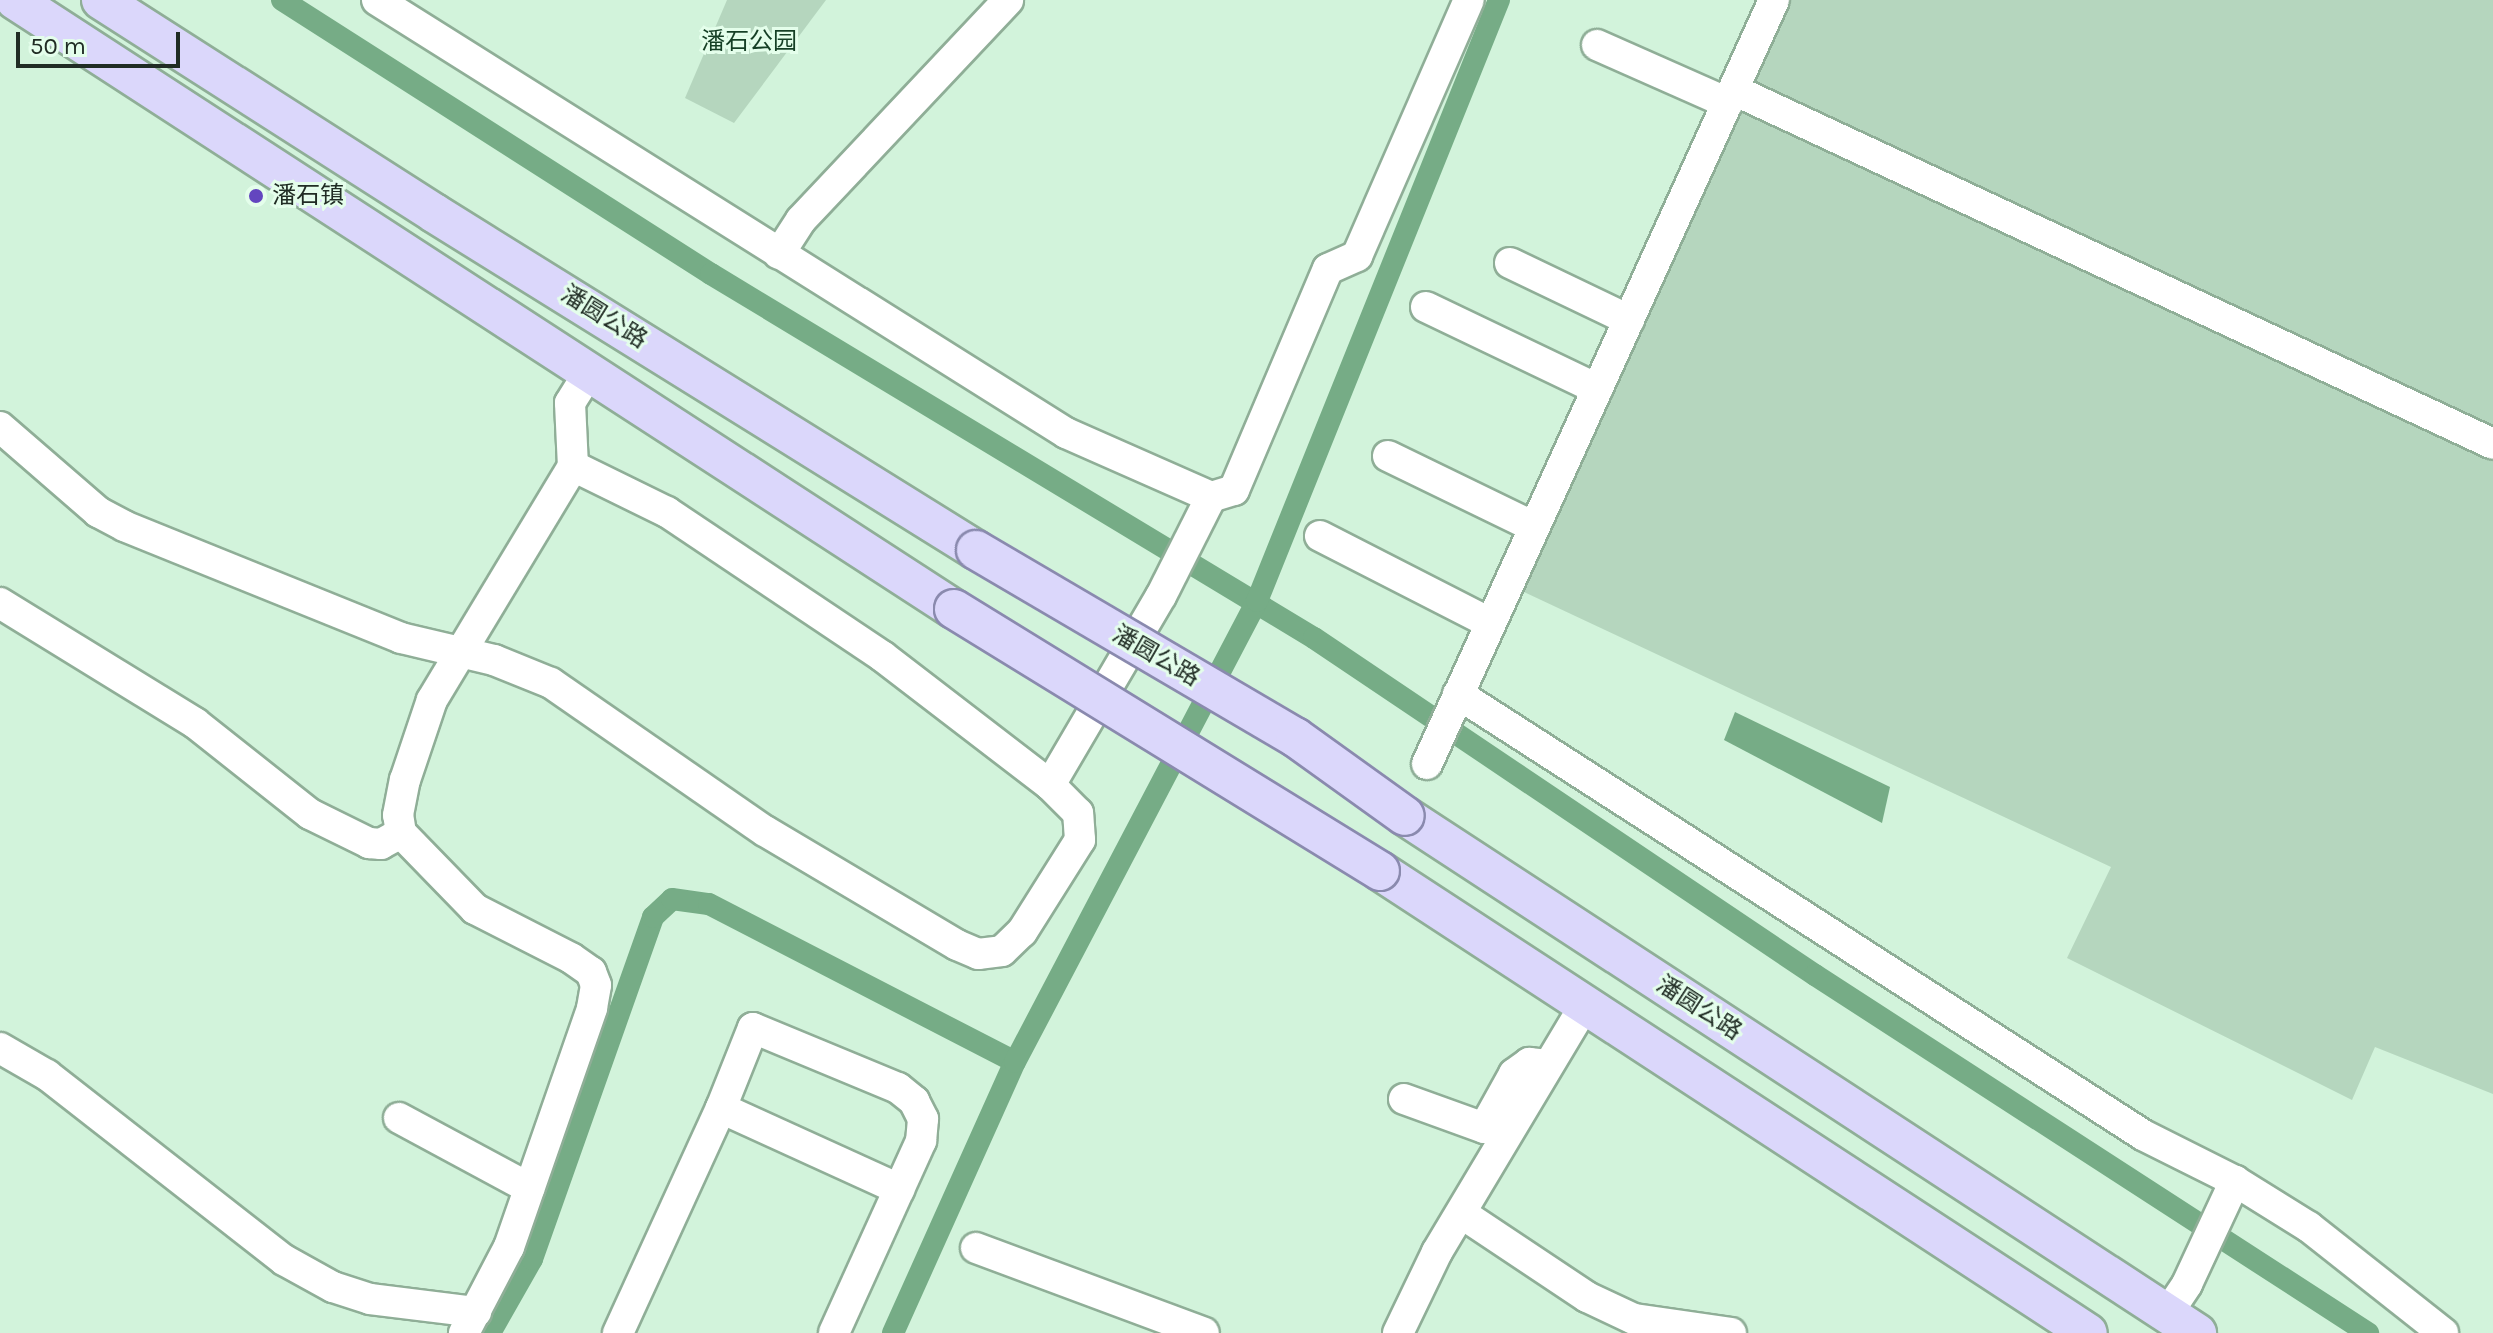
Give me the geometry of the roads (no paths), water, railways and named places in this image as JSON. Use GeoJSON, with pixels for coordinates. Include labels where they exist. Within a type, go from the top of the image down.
{"type":"FeatureCollection","features":[{"type":"Feature","properties":{"kind":"main road"},"geometry":{"type":"LineString","coordinates":[[15,0],[954,609],[1380,871],[2088,1333]]}},
{"type":"Feature","properties":{"kind":"main road","name":"潘圆公路"},"geometry":{"type":"LineString","coordinates":[[101,0],[976,550],[1295,737],[1405,816],[2182,1323]]}},
{"type":"Feature","properties":{"kind":"main road"},"geometry":{"type":"LineString","coordinates":[[588,374],[621,328]]}},
{"type":"Feature","properties":{"kind":"street"},"geometry":{"type":"LineString","coordinates":[[377,0],[1066,433],[1207,505]]}},
{"type":"Feature","properties":{"kind":"street"},"geometry":{"type":"LineString","coordinates":[[779,254],[801,220],[1008,0]]}},
{"type":"Feature","properties":{"kind":"street"},"geometry":{"type":"LineString","coordinates":[[1050,785],[1161,596],[1207,505],[1234,490],[1328,269],[1357,256],[1469,0]]}},
{"type":"Feature","properties":{"kind":"street"},"geometry":{"type":"LineString","coordinates":[[1427,764],[1774,0]]}},
{"type":"Feature","properties":{"kind":"street"},"geometry":{"type":"LineString","coordinates":[[1597,45],[1731,96],[2493,444]]}},
{"type":"Feature","properties":{"kind":"street"},"geometry":{"type":"LineString","coordinates":[[1510,263],[1629,320]]}},
{"type":"Feature","properties":{"kind":"street"},"geometry":{"type":"LineString","coordinates":[[1426,307],[1597,389]]}},
{"type":"Feature","properties":{"kind":"street"},"geometry":{"type":"LineString","coordinates":[[0,1048],[47,1075],[284,1260],[333,1287],[370,1299],[470,1322],[509,1247],[592,1008],[596,985],[591,972],[571,958],[475,909],[401,833],[398,815],[405,780],[432,700],[573,466],[570,403],[588,374]]}},
{"type":"Feature","properties":{"kind":"street"},"geometry":{"type":"LineString","coordinates":[[0,427],[98,512],[124,526],[401,638],[461,650],[551,683],[765,831],[978,954],[1002,951],[1022,932],[1080,840],[1078,813],[1050,785],[882,656],[667,512],[573,466]]}},
{"type":"Feature","properties":{"kind":"street"},"geometry":{"type":"LineString","coordinates":[[1388,456],[1534,527]]}},
{"type":"Feature","properties":{"kind":"street"},"geometry":{"type":"LineString","coordinates":[[1320,536],[1490,623]]}},
{"type":"Feature","properties":{"kind":"street"},"geometry":{"type":"LineString","coordinates":[[0,603],[195,723],[310,814],[369,843],[381,844],[401,833]]}},
{"type":"Feature","properties":{"kind":"street"},"geometry":{"type":"LineString","coordinates":[[1456,699],[2143,1135],[2309,1227],[2443,1333]]}},
{"type":"Feature","properties":{"kind":"street"},"geometry":{"type":"LineString","coordinates":[[1398,1333],[1437,1252],[1585,1005]]}},
{"type":"Feature","properties":{"kind":"street"},"geometry":{"type":"LineString","coordinates":[[618,1333],[721,1108],[753,1028],[898,1088],[914,1101],[923,1119],[921,1141],[834,1333]]}},
{"type":"Feature","properties":{"kind":"street"},"geometry":{"type":"LineString","coordinates":[[1404,1099],[1484,1128],[1514,1074],[1529,1063],[1548,1065]]}},
{"type":"Feature","properties":{"kind":"street"},"geometry":{"type":"LineString","coordinates":[[721,1108],[899,1189]]}},
{"type":"Feature","properties":{"kind":"street"},"geometry":{"type":"LineString","coordinates":[[399,1118],[529,1188]]}},
{"type":"Feature","properties":{"kind":"street"},"geometry":{"type":"LineString","coordinates":[[2182,1323],[2196,1263],[2233,1185]]}},
{"type":"Feature","properties":{"kind":"street"},"geometry":{"type":"LineString","coordinates":[[1461,1213],[1587,1297],[1634,1319],[1731,1333]]}},
{"type":"Feature","properties":{"kind":"street"},"geometry":{"type":"LineString","coordinates":[[976,1248],[1204,1333]]}},
{"type":"Feature","properties":{"kind":"waterway"},"geometry":{"type":"LineString","coordinates":[[282,0],[711,274],[1314,638],[1815,975],[2368,1333]]}},
{"type":"Feature","properties":{"kind":"waterway"},"geometry":{"type":"LineString","coordinates":[[893,1333],[1015,1062],[1257,601],[1499,0]]}},
{"type":"Feature","properties":{"kind":"waterway"},"geometry":{"type":"LineString","coordinates":[[490,1333],[532,1259],[653,917],[672,899],[709,904],[1015,1062]]}},
{"type":"Feature","properties":{"kind":"place","name":"潘石镇"},"geometry":{"type":"Point","coordinates":[256,196]}},
{"type":"Feature","properties":{"kind":"park label","name":"潘石公园"},"geometry":{"type":"Point","coordinates":[749,42]}}]}
